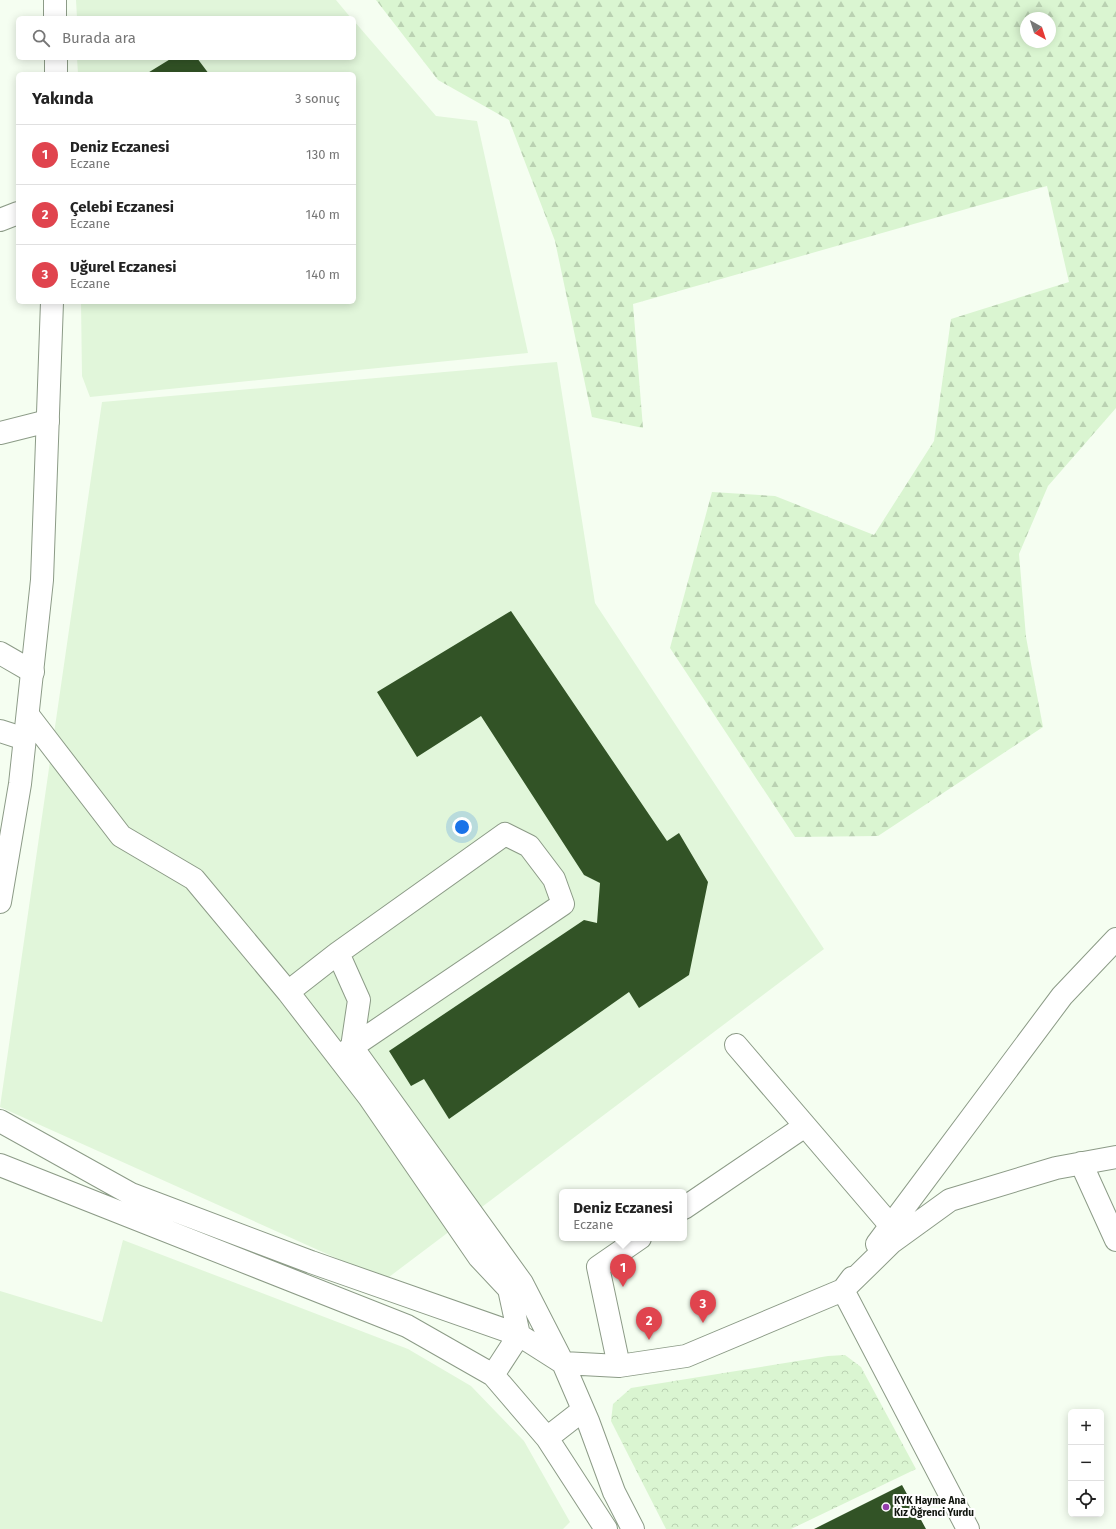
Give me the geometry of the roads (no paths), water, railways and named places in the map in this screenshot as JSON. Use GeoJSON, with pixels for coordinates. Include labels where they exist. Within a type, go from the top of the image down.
{"type":"FeatureCollection","features":[{"type":"Feature","properties":{"kind":"street"},"geometry":{"type":"LineString","coordinates":[[55,0],[55,16]]}},
{"type":"Feature","properties":{"kind":"street"},"geometry":{"type":"LineString","coordinates":[[56,60],[56,72]]}},
{"type":"Feature","properties":{"kind":"street"},"geometry":{"type":"LineString","coordinates":[[0,220],[16,214]]}},
{"type":"Feature","properties":{"kind":"street"},"geometry":{"type":"LineString","coordinates":[[0,902],[20,784],[42,580],[52,304]]}},
{"type":"Feature","properties":{"kind":"street"},"geometry":{"type":"LineString","coordinates":[[0,433],[48,421]]}},
{"type":"Feature","properties":{"kind":"street"},"geometry":{"type":"LineString","coordinates":[[0,653],[33,672]]}},
{"type":"Feature","properties":{"kind":"street"},"geometry":{"type":"LineString","coordinates":[[28,715],[121,836],[194,879],[288,992],[345,1052],[522,1283],[563,1363],[583,1410],[614,1492],[633,1529]]}},
{"type":"Feature","properties":{"kind":"street"},"geometry":{"type":"LineString","coordinates":[[0,731],[25,739]]}},
{"type":"Feature","properties":{"kind":"street"},"geometry":{"type":"LineString","coordinates":[[288,992],[338,953],[505,834],[529,846],[554,879],[563,904],[345,1052]]}},
{"type":"Feature","properties":{"kind":"street"},"geometry":{"type":"LineString","coordinates":[[843,1290],[1062,996],[1116,939]]}},
{"type":"Feature","properties":{"kind":"street"},"geometry":{"type":"LineString","coordinates":[[338,953],[359,1000],[345,1052],[369,1096],[480,1257],[509,1289],[519,1335],[493,1375]]}},
{"type":"Feature","properties":{"kind":"street"},"geometry":{"type":"LineString","coordinates":[[736,1045],[891,1226]]}},
{"type":"Feature","properties":{"kind":"street"},"geometry":{"type":"LineString","coordinates":[[0,1122],[131,1194],[311,1262],[519,1335],[563,1363],[619,1366],[686,1356],[843,1290],[892,1242],[950,1200],[1056,1168],[1116,1157]]}},
{"type":"Feature","properties":{"kind":"street"},"geometry":{"type":"LineString","coordinates":[[687,1206],[805,1126]]}},
{"type":"Feature","properties":{"kind":"street"},"geometry":{"type":"LineString","coordinates":[[1081,1163],[1116,1240]]}},
{"type":"Feature","properties":{"kind":"street"},"geometry":{"type":"LineString","coordinates":[[0,1165],[407,1326],[493,1375],[547,1438],[606,1529]]}},
{"type":"Feature","properties":{"kind":"street"},"geometry":{"type":"LineString","coordinates":[[619,1366],[598,1267],[636,1241]]}},
{"type":"Feature","properties":{"kind":"street"},"geometry":{"type":"LineString","coordinates":[[843,1290],[968,1529]]}},
{"type":"Feature","properties":{"kind":"street"},"geometry":{"type":"LineString","coordinates":[[547,1438],[583,1410]]}},
{"type":"Feature","properties":{"kind":"place","name":"Deniz Eczanesi"},"geometry":{"type":"Point","coordinates":[623,1287]}},
{"type":"Feature","properties":{"kind":"place","name":"Uğurel Eczanesi"},"geometry":{"type":"Point","coordinates":[703,1323]}},
{"type":"Feature","properties":{"kind":"place","name":"Çelebi Eczanesi"},"geometry":{"type":"Point","coordinates":[649,1340]}},
{"type":"Feature","properties":{"kind":"place","name":"KYK Hayme Ana Kız Öğrenci Yurdu"},"geometry":{"type":"Point","coordinates":[886,1507]}}]}
